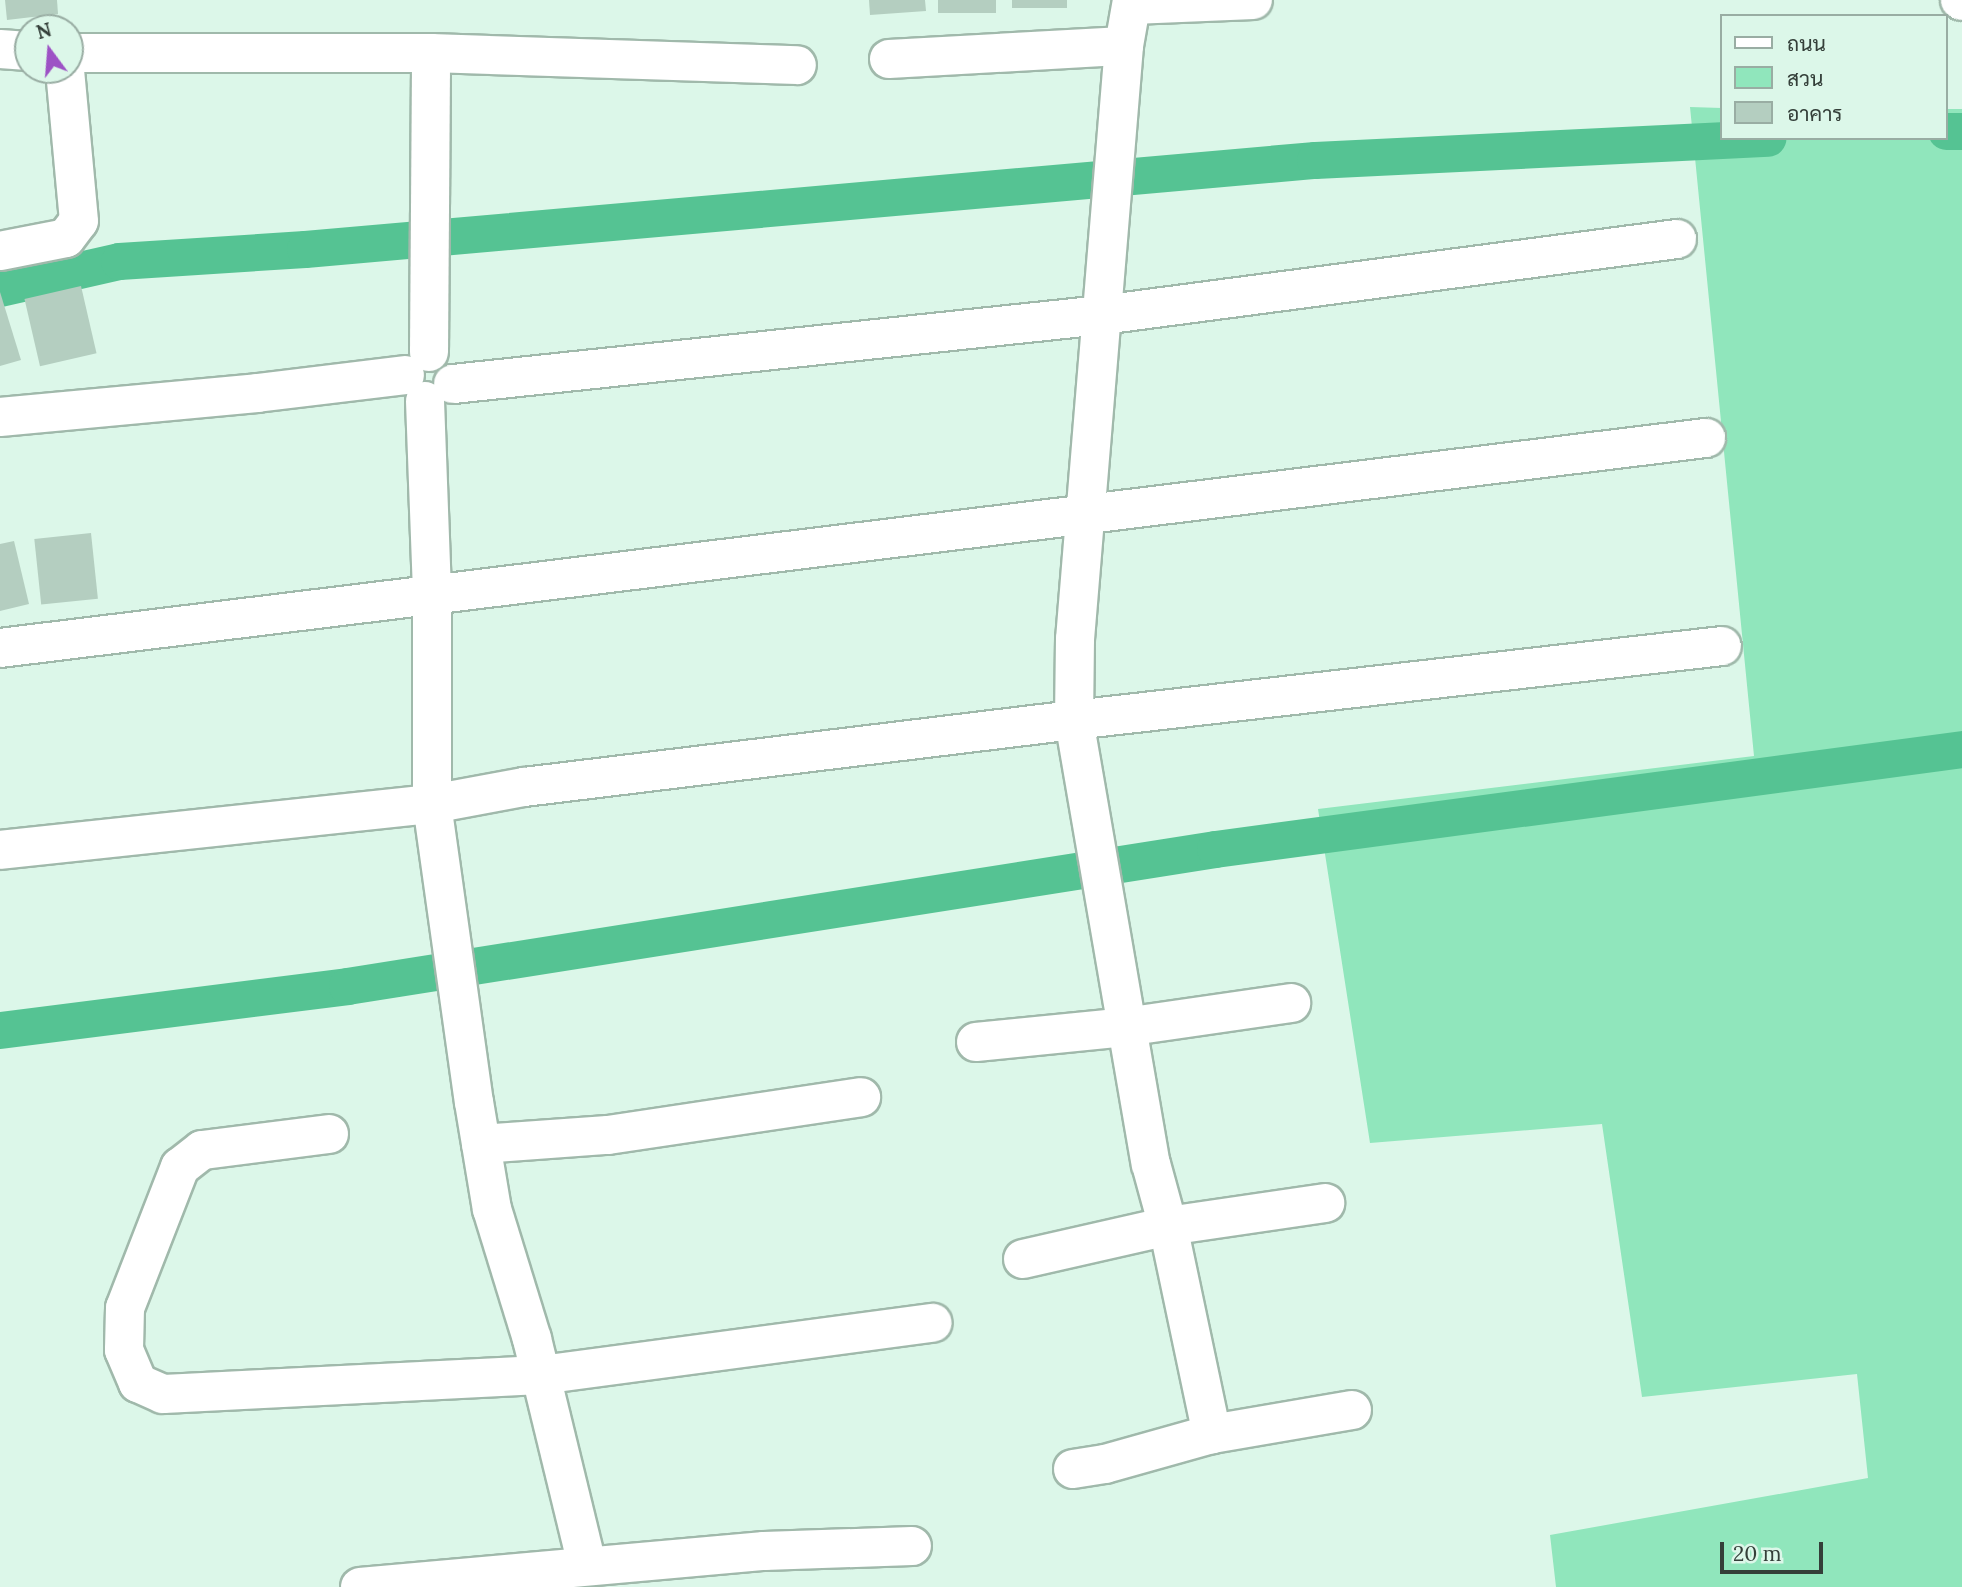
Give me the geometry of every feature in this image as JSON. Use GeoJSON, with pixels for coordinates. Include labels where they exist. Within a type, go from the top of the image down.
{"type":"FeatureCollection","features":[{"type":"Feature","properties":{"kind":"street"},"geometry":{"type":"LineString","coordinates":[[1212,1434],[1168,1226],[1151,1164],[1125,1027],[1073,720],[1075,639],[1124,46],[1133,2],[1253,0]]}},
{"type":"Feature","properties":{"kind":"street"},"geometry":{"type":"LineString","coordinates":[[889,59],[1124,46]]}},
{"type":"Feature","properties":{"kind":"street"},"geometry":{"type":"LineString","coordinates":[[84,53],[432,53],[797,65]]}},
{"type":"Feature","properties":{"kind":"street"},"geometry":{"type":"LineString","coordinates":[[432,53],[428,378],[432,804],[492,1209],[541,1375],[587,1565]]}},
{"type":"Feature","properties":{"kind":"street"},"geometry":{"type":"LineString","coordinates":[[0,251],[66,238],[79,221],[66,84]]}},
{"type":"Feature","properties":{"kind":"street"},"geometry":{"type":"LineString","coordinates":[[0,417],[1102,315],[1677,239]]}},
{"type":"Feature","properties":{"kind":"street"},"geometry":{"type":"LineString","coordinates":[[0,649],[1706,438]]}},
{"type":"Feature","properties":{"kind":"street"},"geometry":{"type":"LineString","coordinates":[[0,850],[432,804],[524,787],[1073,720],[1722,646]]}},
{"type":"Feature","properties":{"kind":"street"},"geometry":{"type":"LineString","coordinates":[[976,1042],[1125,1027],[1291,1003]]}},
{"type":"Feature","properties":{"kind":"street"},"geometry":{"type":"LineString","coordinates":[[481,1144],[608,1135],[861,1097]]}},
{"type":"Feature","properties":{"kind":"street"},"geometry":{"type":"LineString","coordinates":[[330,1134],[202,1150],[180,1167],[125,1308],[124,1350],[138,1383],[163,1394],[541,1375],[933,1323]]}},
{"type":"Feature","properties":{"kind":"street"},"geometry":{"type":"LineString","coordinates":[[1023,1259],[1168,1226],[1325,1203]]}},
{"type":"Feature","properties":{"kind":"street"},"geometry":{"type":"LineString","coordinates":[[1073,1469],[1105,1464],[1212,1434],[1352,1410]]}},
{"type":"Feature","properties":{"kind":"street"},"geometry":{"type":"LineString","coordinates":[[359,1587],[764,1551],[912,1546]]}},
{"type":"Feature","properties":{"kind":"green space"},"geometry":{"type":"Polygon","coordinates":[[[1690,107],[1720,108],[1720,140],[1948,140],[1948,109],[1962,109],[1962,1587],[1556,1587],[1550,1535],[1868,1478],[1857,1374],[1642,1397],[1602,1124],[1370,1143],[1318,809],[1754,756],[1690,107]]]}},
{"type":"Feature","properties":{"kind":"building"},"geometry":{"type":"Polygon","coordinates":[[[5,0],[57,0],[58,14],[14,14],[14,19],[7,20],[5,0]]]}},
{"type":"Feature","properties":{"kind":"building"},"geometry":{"type":"Polygon","coordinates":[[[869,0],[925,0],[926,11],[870,15],[869,0]]]}},
{"type":"Feature","properties":{"kind":"building"},"geometry":{"type":"Polygon","coordinates":[[[938,0],[996,0],[996,13],[938,13],[938,0]]]}},
{"type":"Feature","properties":{"kind":"building"},"geometry":{"type":"Polygon","coordinates":[[[1012,0],[1067,0],[1067,8],[1012,8],[1012,0]]]}},
{"type":"Feature","properties":{"kind":"building"},"geometry":{"type":"Polygon","coordinates":[[[81,286],[97,353],[40,366],[24,299],[81,286]]]}},
{"type":"Feature","properties":{"kind":"building"},"geometry":{"type":"Polygon","coordinates":[[[0,292],[21,360],[0,366],[0,292]]]}},
{"type":"Feature","properties":{"kind":"building"},"geometry":{"type":"Polygon","coordinates":[[[91,533],[98,599],[41,605],[34,539],[91,533]]]}},
{"type":"Feature","properties":{"kind":"building"},"geometry":{"type":"Polygon","coordinates":[[[14,541],[29,604],[0,611],[0,544],[14,541]]]}},
{"type":"Feature","properties":{"kind":"waterway"},"geometry":{"type":"LineString","coordinates":[[1948,131],[1962,131]]}},
{"type":"Feature","properties":{"kind":"waterway"},"geometry":{"type":"LineString","coordinates":[[0,288],[119,261],[305,249],[1315,160],[1726,140]]}},
{"type":"Feature","properties":{"kind":"waterway"},"geometry":{"type":"LineString","coordinates":[[0,1030],[347,986],[1215,849],[1962,749]]}}]}
